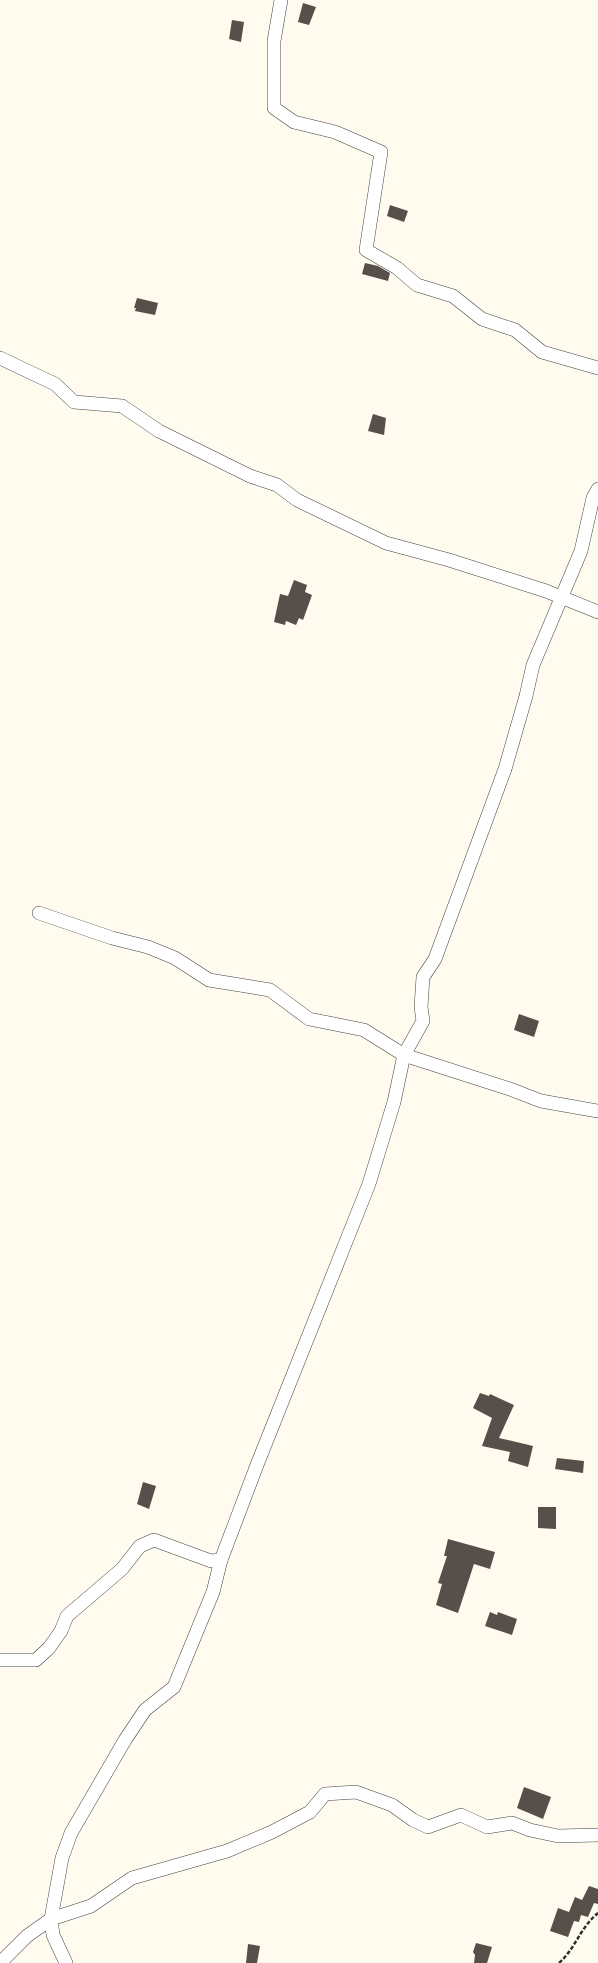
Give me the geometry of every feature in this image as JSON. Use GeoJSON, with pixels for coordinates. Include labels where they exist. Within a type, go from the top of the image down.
{"type":"FeatureCollection","features":[{"type":"Feature","properties":{"kind":"street"},"geometry":{"type":"LineString","coordinates":[[281,0],[274,41],[274,108],[294,122],[335,132],[381,152],[368,229],[366,250],[397,268],[417,285],[453,296],[482,319],[515,330],[542,352],[598,368]]}},
{"type":"Feature","properties":{"kind":"street"},"geometry":{"type":"LineString","coordinates":[[0,358],[55,384],[74,402],[122,406],[159,431],[250,476],[277,485],[297,500],[386,543],[448,560],[563,597],[598,612]]}},
{"type":"Feature","properties":{"kind":"street"},"geometry":{"type":"LineString","coordinates":[[66,1963],[53,1935],[51,1919],[62,1858],[71,1833],[125,1740],[145,1710],[174,1687],[213,1592],[221,1560],[262,1450],[369,1184],[394,1102],[404,1055],[423,1021],[423,977],[436,959],[505,769],[526,696],[533,665],[563,597],[581,551],[593,498],[598,489]]}},
{"type":"Feature","properties":{"kind":"street"},"geometry":{"type":"LineString","coordinates":[[39,913],[112,938],[148,947],[175,958],[209,980],[270,990],[309,1019],[364,1030],[404,1055],[510,1089],[541,1101],[598,1110]]}},
{"type":"Feature","properties":{"kind":"street"},"geometry":{"type":"LineString","coordinates":[[0,1660],[36,1660],[49,1648],[62,1631],[68,1616],[122,1569],[140,1546],[154,1540],[211,1561],[221,1560]]}},
{"type":"Feature","properties":{"kind":"street"},"geometry":{"type":"LineString","coordinates":[[0,1963],[28,1936],[51,1919],[91,1906],[132,1878],[227,1850],[272,1832],[310,1812],[326,1794],[356,1792],[392,1805],[413,1820],[428,1827],[461,1815],[487,1827],[512,1823],[530,1830],[558,1836],[598,1835]]}},
{"type":"Feature","properties":{"kind":"path"},"geometry":{"type":"LineString","coordinates":[[559,1963],[569,1954],[587,1923],[598,1913]]}},
{"type":"Feature","properties":{"kind":"building"},"geometry":{"type":"Polygon","coordinates":[[[303,3],[316,7],[309,25],[298,22],[303,3]]]}},
{"type":"Feature","properties":{"kind":"building"},"geometry":{"type":"Polygon","coordinates":[[[232,20],[244,22],[241,42],[229,39],[232,20]]]}},
{"type":"Feature","properties":{"kind":"building"},"geometry":{"type":"Polygon","coordinates":[[[390,205],[408,211],[404,222],[387,216],[390,205]]]}},
{"type":"Feature","properties":{"kind":"building"},"geometry":{"type":"Polygon","coordinates":[[[365,263],[378,266],[390,273],[388,281],[362,274],[365,263]]]}},
{"type":"Feature","properties":{"kind":"building"},"geometry":{"type":"Polygon","coordinates":[[[137,298],[158,303],[155,315],[135,311],[136,308],[134,308],[137,298]]]}},
{"type":"Feature","properties":{"kind":"building"},"geometry":{"type":"Polygon","coordinates":[[[373,414],[386,418],[384,435],[368,431],[373,414]]]}},
{"type":"Feature","properties":{"kind":"building"},"geometry":{"type":"Polygon","coordinates":[[[294,580],[307,585],[305,592],[312,595],[303,620],[299,618],[296,625],[286,621],[285,625],[274,622],[280,594],[288,596],[294,580]]]}},
{"type":"Feature","properties":{"kind":"building"},"geometry":{"type":"Polygon","coordinates":[[[519,1014],[539,1021],[534,1037],[514,1030],[519,1014]]]}},
{"type":"Feature","properties":{"kind":"building"},"geometry":{"type":"Polygon","coordinates":[[[480,1393],[489,1396],[490,1394],[514,1405],[499,1438],[533,1446],[528,1467],[508,1461],[510,1452],[482,1446],[492,1418],[473,1408],[480,1393]]]}},
{"type":"Feature","properties":{"kind":"building"},"geometry":{"type":"Polygon","coordinates":[[[557,1458],[584,1461],[583,1473],[555,1469],[557,1458]]]}},
{"type":"Feature","properties":{"kind":"building"},"geometry":{"type":"Polygon","coordinates":[[[143,1482],[156,1486],[149,1509],[137,1504],[143,1482]]]}},
{"type":"Feature","properties":{"kind":"building"},"geometry":{"type":"Polygon","coordinates":[[[538,1507],[556,1507],[556,1529],[538,1528],[538,1507]]]}},
{"type":"Feature","properties":{"kind":"building"},"geometry":{"type":"Polygon","coordinates":[[[448,1539],[495,1552],[490,1569],[474,1564],[458,1613],[436,1605],[442,1584],[438,1583],[447,1556],[444,1556],[448,1539]]]}},
{"type":"Feature","properties":{"kind":"building"},"geometry":{"type":"Polygon","coordinates":[[[490,1612],[497,1615],[498,1612],[517,1619],[512,1635],[485,1626],[490,1612]]]}},
{"type":"Feature","properties":{"kind":"building"},"geometry":{"type":"Polygon","coordinates":[[[524,1787],[551,1797],[543,1819],[517,1808],[524,1787]]]}},
{"type":"Feature","properties":{"kind":"building"},"geometry":{"type":"Polygon","coordinates":[[[589,1886],[598,1889],[598,1904],[594,1903],[588,1917],[581,1915],[579,1922],[574,1921],[568,1937],[550,1931],[558,1908],[569,1912],[575,1897],[582,1900],[589,1886]]]}},
{"type":"Feature","properties":{"kind":"building"},"geometry":{"type":"Polygon","coordinates":[[[476,1943],[492,1947],[487,1963],[474,1963],[475,1955],[473,1952],[476,1943]]]}},
{"type":"Feature","properties":{"kind":"building"},"geometry":{"type":"Polygon","coordinates":[[[248,1944],[260,1946],[257,1963],[246,1963],[248,1944]]]}}]}
